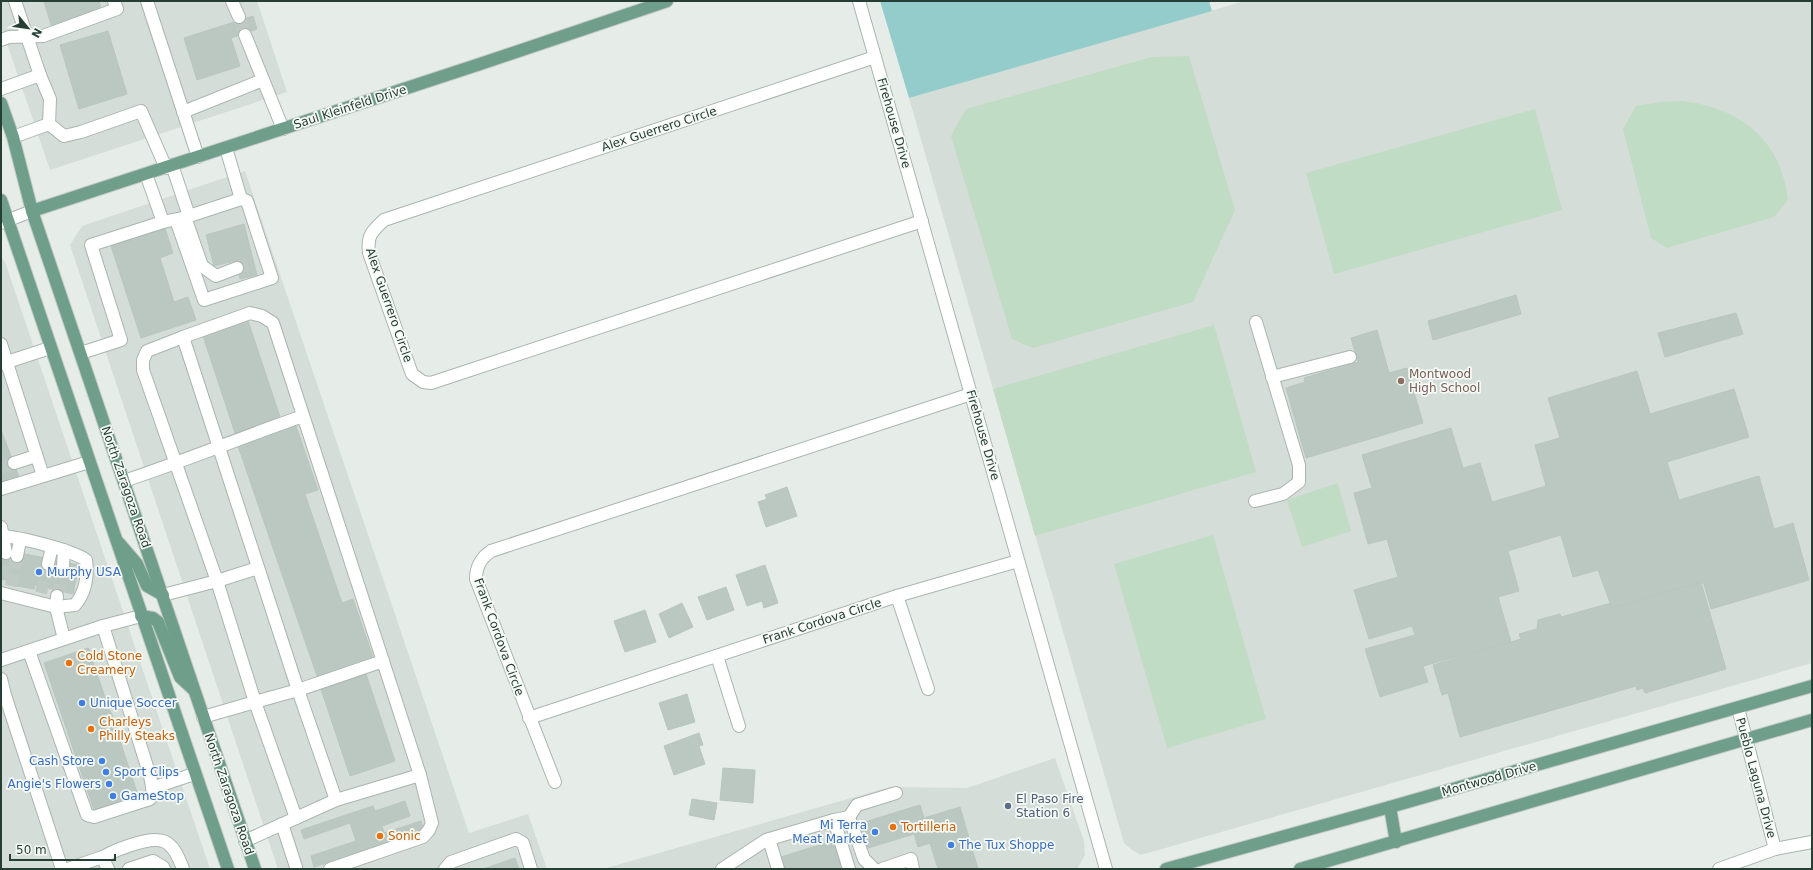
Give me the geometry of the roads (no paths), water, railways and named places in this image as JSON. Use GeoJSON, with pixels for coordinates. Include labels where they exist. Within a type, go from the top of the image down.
{"type":"FeatureCollection","features":[{"type":"Feature","properties":{"kind":"main road","name":"Saul Kleinfeld Drive"},"geometry":{"type":"LineString","coordinates":[[32,211],[169,167],[667,1]]}},
{"type":"Feature","properties":{"kind":"main road","name":"North Zaragoza Road"},"geometry":{"type":"LineString","coordinates":[[1,103],[13,137],[32,211],[255,869]]}},
{"type":"Feature","properties":{"kind":"main road"},"geometry":{"type":"LineString","coordinates":[[1,200],[4,222],[50,348],[194,774],[228,869]]}},
{"type":"Feature","properties":{"kind":"main road"},"geometry":{"type":"LineString","coordinates":[[114,537],[137,564],[147,586],[163,594]]}},
{"type":"Feature","properties":{"kind":"main road"},"geometry":{"type":"LineString","coordinates":[[141,616],[153,618],[158,622],[180,677],[194,690]]}},
{"type":"Feature","properties":{"kind":"main road","name":"Montwood Drive"},"geometry":{"type":"LineString","coordinates":[[1166,869],[1390,807],[1812,686]]}},
{"type":"Feature","properties":{"kind":"main road"},"geometry":{"type":"LineString","coordinates":[[1300,869],[1812,720]]}},
{"type":"Feature","properties":{"kind":"main road"},"geometry":{"type":"LineString","coordinates":[[1390,807],[1396,842]]}},
{"type":"Feature","properties":{"kind":"street"},"geometry":{"type":"LineString","coordinates":[[15,1],[40,75],[50,99],[49,124]]}},
{"type":"Feature","properties":{"kind":"street"},"geometry":{"type":"LineString","coordinates":[[1,40],[9,37],[43,36],[117,9],[114,1]]}},
{"type":"Feature","properties":{"kind":"street"},"geometry":{"type":"LineString","coordinates":[[149,1],[198,157]]}},
{"type":"Feature","properties":{"kind":"street"},"geometry":{"type":"LineString","coordinates":[[232,1],[239,17]]}},
{"type":"Feature","properties":{"kind":"street","name":"Firehouse Drive"},"geometry":{"type":"LineString","coordinates":[[859,1],[1106,869]]}},
{"type":"Feature","properties":{"kind":"street"},"geometry":{"type":"LineString","coordinates":[[244,35],[283,129]]}},
{"type":"Feature","properties":{"kind":"street","name":"Alex Guerrero Circle"},"geometry":{"type":"LineString","coordinates":[[875,57],[384,220],[373,230],[368,240],[369,253],[412,374],[417,380],[431,383],[922,221]]}},
{"type":"Feature","properties":{"kind":"street"},"geometry":{"type":"LineString","coordinates":[[1,89],[40,75]]}},
{"type":"Feature","properties":{"kind":"street"},"geometry":{"type":"LineString","coordinates":[[183,112],[263,80]]}},
{"type":"Feature","properties":{"kind":"street"},"geometry":{"type":"LineString","coordinates":[[49,124],[64,136],[82,132],[141,111],[169,167],[183,218],[204,300],[272,278],[259,259],[247,202],[241,199],[183,218],[163,222],[91,245],[121,340],[81,353]]}},
{"type":"Feature","properties":{"kind":"street"},"geometry":{"type":"LineString","coordinates":[[13,137],[49,124]]}},
{"type":"Feature","properties":{"kind":"street"},"geometry":{"type":"LineString","coordinates":[[226,148],[241,199]]}},
{"type":"Feature","properties":{"kind":"street"},"geometry":{"type":"LineString","coordinates":[[146,174],[163,222]]}},
{"type":"Feature","properties":{"kind":"street"},"geometry":{"type":"LineString","coordinates":[[4,222],[32,211]]}},
{"type":"Feature","properties":{"kind":"street"},"geometry":{"type":"LineString","coordinates":[[183,218],[202,266],[216,276],[237,268]]}},
{"type":"Feature","properties":{"kind":"street"},"geometry":{"type":"LineString","coordinates":[[296,818],[256,702],[217,581],[143,370],[143,360],[147,351],[250,312],[262,316],[273,323],[420,776],[432,823],[429,830],[423,837],[330,869]]}},
{"type":"Feature","properties":{"kind":"street"},"geometry":{"type":"LineString","coordinates":[[1255,501],[1283,494],[1299,482],[1299,465],[1256,322]]}},
{"type":"Feature","properties":{"kind":"street"},"geometry":{"type":"LineString","coordinates":[[184,337],[298,690],[336,800]]}},
{"type":"Feature","properties":{"kind":"street"},"geometry":{"type":"LineString","coordinates":[[1,344],[4,363],[43,476]]}},
{"type":"Feature","properties":{"kind":"street"},"geometry":{"type":"LineString","coordinates":[[4,363],[50,348]]}},
{"type":"Feature","properties":{"kind":"street"},"geometry":{"type":"LineString","coordinates":[[1272,377],[1350,357]]}},
{"type":"Feature","properties":{"kind":"street","name":"Frank Cordova Circle"},"geometry":{"type":"LineString","coordinates":[[971,394],[491,551],[483,557],[478,565],[476,579],[529,718],[897,596],[1018,561]]}},
{"type":"Feature","properties":{"kind":"street"},"geometry":{"type":"LineString","coordinates":[[124,481],[176,464],[219,446],[303,416]]}},
{"type":"Feature","properties":{"kind":"street"},"geometry":{"type":"LineString","coordinates":[[14,463],[36,456]]}},
{"type":"Feature","properties":{"kind":"street"},"geometry":{"type":"LineString","coordinates":[[1,489],[89,462]]}},
{"type":"Feature","properties":{"kind":"street"},"geometry":{"type":"LineString","coordinates":[[2,533],[20,540],[78,554],[86,560],[88,574],[82,596],[75,605],[7,591]]}},
{"type":"Feature","properties":{"kind":"street"},"geometry":{"type":"LineString","coordinates":[[2,533],[11,555],[20,540]]}},
{"type":"Feature","properties":{"kind":"street"},"geometry":{"type":"LineString","coordinates":[[48,564],[52,547]]}},
{"type":"Feature","properties":{"kind":"street"},"geometry":{"type":"LineString","coordinates":[[63,567],[64,550]]}},
{"type":"Feature","properties":{"kind":"street"},"geometry":{"type":"LineString","coordinates":[[163,594],[217,581],[258,568]]}},
{"type":"Feature","properties":{"kind":"street"},"geometry":{"type":"LineString","coordinates":[[897,596],[928,689]]}},
{"type":"Feature","properties":{"kind":"street"},"geometry":{"type":"LineString","coordinates":[[56,602],[64,639]]}},
{"type":"Feature","properties":{"kind":"street"},"geometry":{"type":"LineString","coordinates":[[1,660],[103,626],[141,616]]}},
{"type":"Feature","properties":{"kind":"street"},"geometry":{"type":"LineString","coordinates":[[29,651],[87,815],[94,817],[150,799],[153,791],[150,776],[103,626]]}},
{"type":"Feature","properties":{"kind":"street"},"geometry":{"type":"LineString","coordinates":[[717,656],[739,726]]}},
{"type":"Feature","properties":{"kind":"street"},"geometry":{"type":"LineString","coordinates":[[203,717],[298,690],[383,661]]}},
{"type":"Feature","properties":{"kind":"street"},"geometry":{"type":"LineString","coordinates":[[1,679],[7,703],[62,869]]}},
{"type":"Feature","properties":{"kind":"street","name":"Pueblo Laguna Drive"},"geometry":{"type":"LineString","coordinates":[[1738,708],[1775,849]]}},
{"type":"Feature","properties":{"kind":"street"},"geometry":{"type":"LineString","coordinates":[[529,718],[555,782]]}},
{"type":"Feature","properties":{"kind":"street"},"geometry":{"type":"LineString","coordinates":[[152,788],[194,774]]}},
{"type":"Feature","properties":{"kind":"street"},"geometry":{"type":"LineString","coordinates":[[245,841],[336,800],[420,776]]}},
{"type":"Feature","properties":{"kind":"street"},"geometry":{"type":"LineString","coordinates":[[722,869],[769,839],[849,817],[857,805],[896,793]]}},
{"type":"Feature","properties":{"kind":"street"},"geometry":{"type":"LineString","coordinates":[[849,817],[864,859],[874,869]]}},
{"type":"Feature","properties":{"kind":"street"},"geometry":{"type":"LineString","coordinates":[[834,820],[849,869]]}},
{"type":"Feature","properties":{"kind":"street"},"geometry":{"type":"LineString","coordinates":[[282,824],[296,868]]}},
{"type":"Feature","properties":{"kind":"street"},"geometry":{"type":"LineString","coordinates":[[68,869],[105,856],[111,852],[144,841],[157,839],[171,845],[177,853],[183,869]]}},
{"type":"Feature","properties":{"kind":"street"},"geometry":{"type":"LineString","coordinates":[[445,869],[451,862],[516,839],[523,843],[531,869]]}},
{"type":"Feature","properties":{"kind":"street"},"geometry":{"type":"LineString","coordinates":[[769,839],[778,869]]}},
{"type":"Feature","properties":{"kind":"street","name":"Pueblo Laguna Drive"},"geometry":{"type":"LineString","coordinates":[[1719,869],[1775,849],[1812,842]]}},
{"type":"Feature","properties":{"kind":"street"},"geometry":{"type":"LineString","coordinates":[[105,856],[105,863],[108,869]]}},
{"type":"Feature","properties":{"kind":"street"},"geometry":{"type":"LineString","coordinates":[[882,869],[911,859],[913,869]]}},
{"type":"Feature","properties":{"kind":"street"},"geometry":{"type":"LineString","coordinates":[[129,869],[153,861],[164,867],[164,869]]}},
{"type":"Feature","properties":{"kind":"water"},"geometry":{"type":"Polygon","coordinates":[[[880,1],[1209,1],[1212,11],[909,98],[880,1]]]}},
{"type":"Feature","properties":{"kind":"tunnel"},"geometry":{"type":"LineString","coordinates":[[239,17],[245,35]]}},
{"type":"Feature","properties":{"kind":"tunnel"},"geometry":{"type":"LineString","coordinates":[[237,268],[254,262]]}},
{"type":"Feature","properties":{"kind":"tunnel"},"geometry":{"type":"LineString","coordinates":[[1,468],[14,463]]}},
{"type":"Feature","properties":{"kind":"tunnel"},"geometry":{"type":"LineString","coordinates":[[1,577],[6,553]]}},
{"type":"Feature","properties":{"kind":"tunnel"},"geometry":{"type":"LineString","coordinates":[[11,586],[17,556]]}},
{"type":"Feature","properties":{"kind":"tunnel"},"geometry":{"type":"LineString","coordinates":[[41,593],[48,564]]}},
{"type":"Feature","properties":{"kind":"tunnel"},"geometry":{"type":"LineString","coordinates":[[57,596],[63,567]]}},
{"type":"Feature","properties":{"kind":"place","name":"Montwood High School"},"geometry":{"type":"Point","coordinates":[1401,381]}},
{"type":"Feature","properties":{"kind":"place","name":"Murphy USA"},"geometry":{"type":"Point","coordinates":[39,572]}},
{"type":"Feature","properties":{"kind":"place","name":"Cold Stone Creamery"},"geometry":{"type":"Point","coordinates":[69,663]}},
{"type":"Feature","properties":{"kind":"place","name":"Unique Soccer"},"geometry":{"type":"Point","coordinates":[82,703]}},
{"type":"Feature","properties":{"kind":"place","name":"Charleys Philly Steaks"},"geometry":{"type":"Point","coordinates":[91,729]}},
{"type":"Feature","properties":{"kind":"place","name":"Cash Store"},"geometry":{"type":"Point","coordinates":[102,761]}},
{"type":"Feature","properties":{"kind":"place","name":"Sport Clips"},"geometry":{"type":"Point","coordinates":[106,772]}},
{"type":"Feature","properties":{"kind":"place","name":"Angie's Flowers"},"geometry":{"type":"Point","coordinates":[109,784]}},
{"type":"Feature","properties":{"kind":"place","name":"GameStop"},"geometry":{"type":"Point","coordinates":[113,796]}},
{"type":"Feature","properties":{"kind":"place","name":"El Paso Fire Station 6"},"geometry":{"type":"Point","coordinates":[1008,806]}},
{"type":"Feature","properties":{"kind":"place","name":"Tortilleria"},"geometry":{"type":"Point","coordinates":[893,827]}},
{"type":"Feature","properties":{"kind":"place","name":"Mi Terra Meat Market"},"geometry":{"type":"Point","coordinates":[875,832]}},
{"type":"Feature","properties":{"kind":"place","name":"Sonic"},"geometry":{"type":"Point","coordinates":[380,836]}},
{"type":"Feature","properties":{"kind":"place","name":"The Tux Shoppe"},"geometry":{"type":"Point","coordinates":[951,845]}}]}
